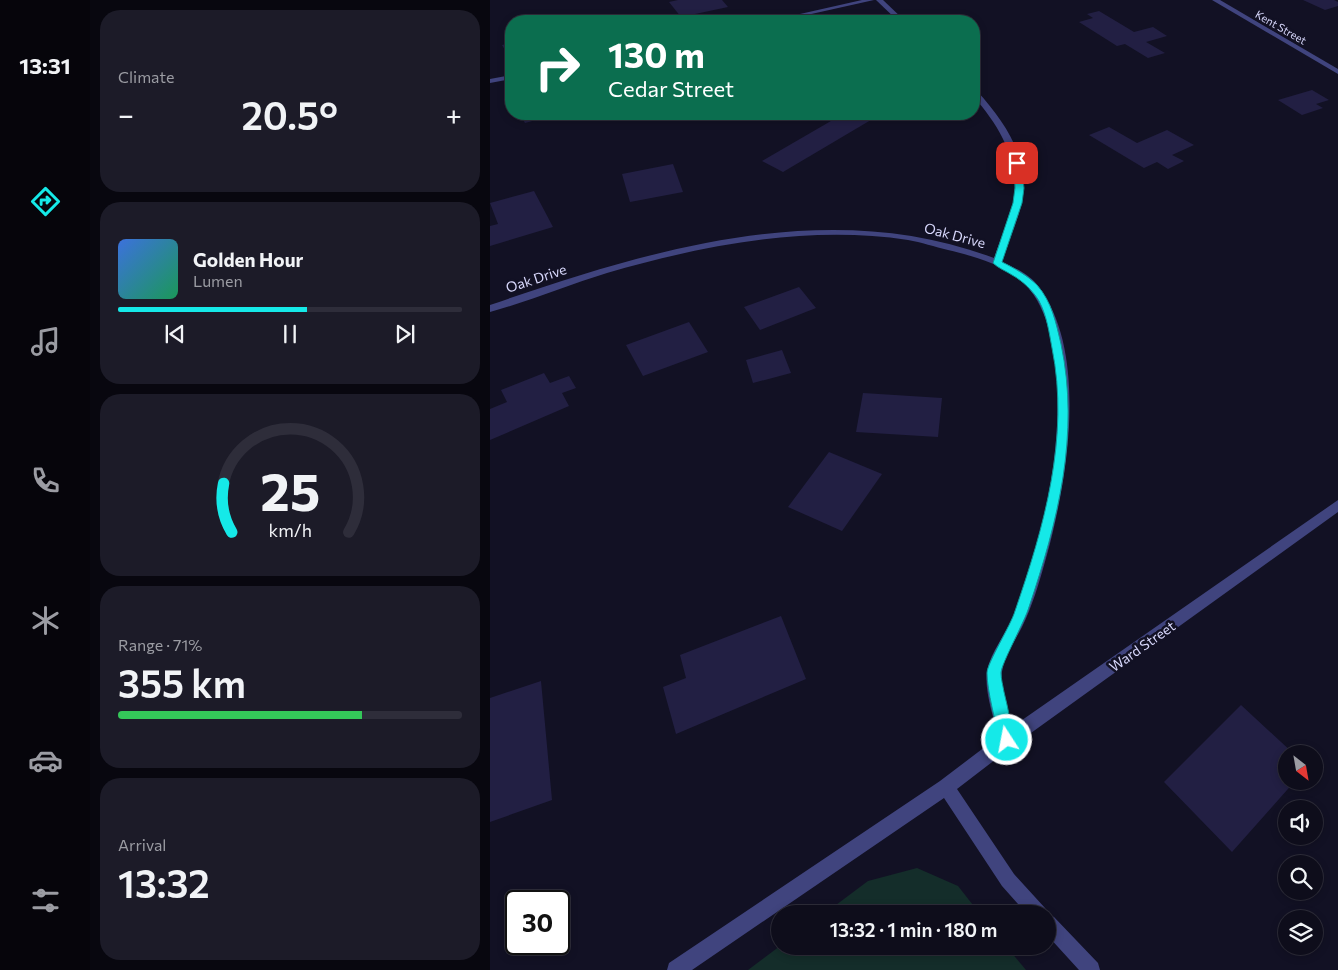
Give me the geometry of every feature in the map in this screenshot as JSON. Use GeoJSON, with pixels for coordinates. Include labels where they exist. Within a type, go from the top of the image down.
{"type":"FeatureCollection","features":[{"type":"Feature","properties":{"kind":"street"},"geometry":{"type":"LineString","coordinates":[[800,15],[871,0]]}},
{"type":"Feature","properties":{"kind":"street"},"geometry":{"type":"LineString","coordinates":[[880,0],[896,15]]}},
{"type":"Feature","properties":{"kind":"street","name":"Kent Street"},"geometry":{"type":"LineString","coordinates":[[1215,0],[1338,72]]}},
{"type":"Feature","properties":{"kind":"street"},"geometry":{"type":"LineString","coordinates":[[490,81],[505,78]]}},
{"type":"Feature","properties":{"kind":"street"},"geometry":{"type":"LineString","coordinates":[[980,99],[992,112],[1007,137],[1019,175],[1018,203],[998,263]]}},
{"type":"Feature","properties":{"kind":"street","name":"Oak Drive"},"geometry":{"type":"LineString","coordinates":[[490,309],[617,267],[688,250],[763,236],[829,232],[868,233],[954,247],[998,263],[1018,274],[1033,287],[1043,300],[1050,317],[1062,374],[1064,405],[1063,442],[1053,504],[1034,575],[1019,619],[994,672],[1007,740]]}},
{"type":"Feature","properties":{"kind":"street","name":"Ward Street"},"geometry":{"type":"LineString","coordinates":[[676,970],[946,787],[1007,740],[1338,506]]}},
{"type":"Feature","properties":{"kind":"street"},"geometry":{"type":"LineString","coordinates":[[946,787],[1008,880],[1031,905]]}},
{"type":"Feature","properties":{"kind":"street"},"geometry":{"type":"LineString","coordinates":[[1056,931],[1091,970]]}},
{"type":"Feature","properties":{"kind":"green space"},"geometry":{"type":"Polygon","coordinates":[[[917,868],[958,886],[973,905],[836,905],[868,881],[917,868]]]}},
{"type":"Feature","properties":{"kind":"green space"},"geometry":{"type":"Polygon","coordinates":[[[771,953],[771,955],[1014,955],[1026,970],[748,970],[771,953]]]}},
{"type":"Feature","properties":{"kind":"building"},"geometry":{"type":"Polygon","coordinates":[[[678,0],[722,0],[728,7],[690,15],[679,15],[669,2],[678,0]]]}},
{"type":"Feature","properties":{"kind":"building"},"geometry":{"type":"Polygon","coordinates":[[[1303,0],[1334,0],[1338,2],[1338,6],[1325,10],[1303,0]]]}},
{"type":"Feature","properties":{"kind":"building"},"geometry":{"type":"Polygon","coordinates":[[[1099,11],[1134,32],[1153,27],[1167,36],[1146,42],[1165,53],[1148,58],[1125,44],[1117,46],[1079,22],[1093,18],[1087,14],[1099,11]]]}},
{"type":"Feature","properties":{"kind":"building"},"geometry":{"type":"Polygon","coordinates":[[[1312,90],[1329,100],[1316,104],[1323,108],[1302,115],[1278,100],[1312,90]]]}},
{"type":"Feature","properties":{"kind":"building"},"geometry":{"type":"Polygon","coordinates":[[[523,120],[536,120],[525,123],[523,120]]]}},
{"type":"Feature","properties":{"kind":"building"},"geometry":{"type":"Polygon","coordinates":[[[833,120],[871,120],[783,172],[762,161],[833,120]]]}},
{"type":"Feature","properties":{"kind":"building"},"geometry":{"type":"Polygon","coordinates":[[[1109,127],[1137,143],[1167,130],[1194,145],[1172,155],[1184,161],[1168,169],[1157,162],[1144,168],[1089,135],[1109,127]]]}},
{"type":"Feature","properties":{"kind":"building"},"geometry":{"type":"Polygon","coordinates":[[[673,164],[683,192],[630,202],[622,174],[673,164]]]}},
{"type":"Feature","properties":{"kind":"building"},"geometry":{"type":"Polygon","coordinates":[[[534,191],[553,227],[490,246],[490,226],[498,224],[490,203],[534,191]]]}},
{"type":"Feature","properties":{"kind":"building"},"geometry":{"type":"Polygon","coordinates":[[[799,287],[816,308],[760,330],[744,307],[799,287]]]}},
{"type":"Feature","properties":{"kind":"building"},"geometry":{"type":"Polygon","coordinates":[[[689,322],[708,352],[643,376],[626,345],[689,322]]]}},
{"type":"Feature","properties":{"kind":"building"},"geometry":{"type":"Polygon","coordinates":[[[782,350],[791,373],[753,383],[746,360],[782,350]]]}},
{"type":"Feature","properties":{"kind":"building"},"geometry":{"type":"Polygon","coordinates":[[[544,373],[550,383],[569,376],[576,388],[562,393],[569,406],[490,440],[490,409],[507,402],[501,390],[544,373]]]}},
{"type":"Feature","properties":{"kind":"building"},"geometry":{"type":"Polygon","coordinates":[[[863,393],[942,398],[938,437],[856,432],[863,393]]]}},
{"type":"Feature","properties":{"kind":"building"},"geometry":{"type":"Polygon","coordinates":[[[829,452],[882,474],[842,531],[788,507],[829,452]]]}},
{"type":"Feature","properties":{"kind":"building"},"geometry":{"type":"Polygon","coordinates":[[[781,616],[806,679],[676,734],[663,687],[686,678],[680,655],[781,616]]]}},
{"type":"Feature","properties":{"kind":"building"},"geometry":{"type":"Polygon","coordinates":[[[541,681],[552,800],[490,822],[490,698],[541,681]]]}},
{"type":"Feature","properties":{"kind":"building"},"geometry":{"type":"Polygon","coordinates":[[[1241,705],[1284,745],[1278,745],[1278,790],[1287,790],[1232,852],[1164,782],[1241,705]]]}},
{"type":"Feature","properties":{"kind":"route"},"geometry":{"type":"LineString","coordinates":[[1007,740],[994,672],[1019,619],[1034,575],[1053,504],[1063,442],[1064,405],[1062,374],[1050,317],[1043,300],[1033,287],[1018,274],[998,263],[1003,243],[1018,203],[1020,188],[1017,163]]}}]}
